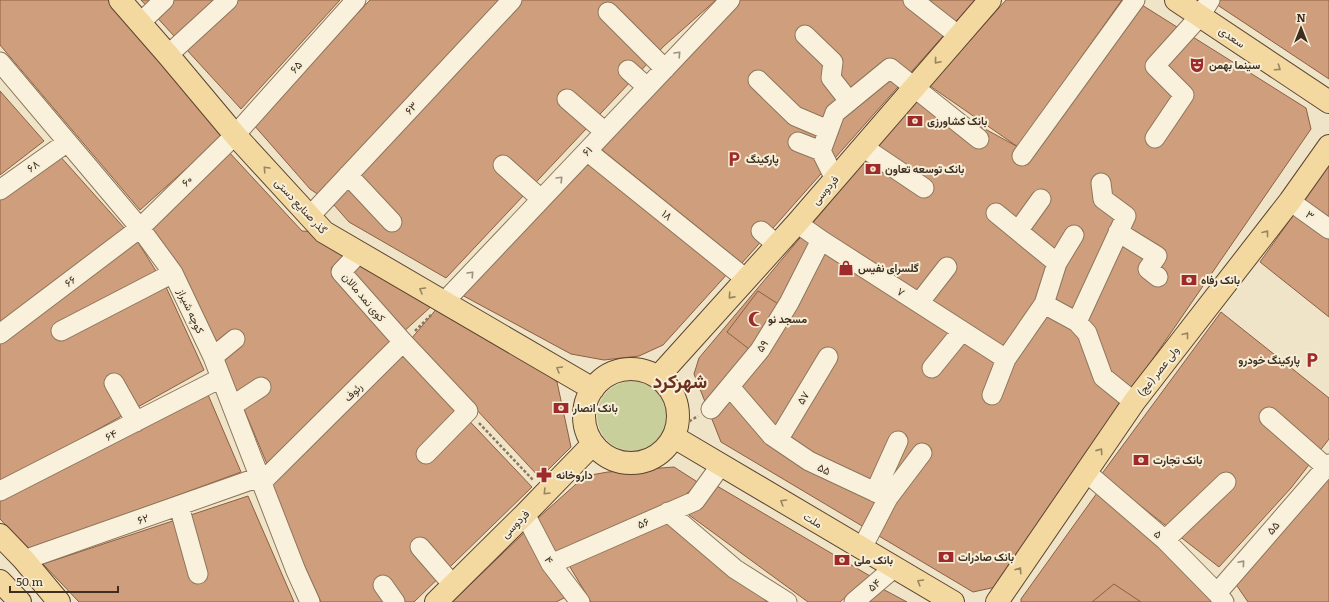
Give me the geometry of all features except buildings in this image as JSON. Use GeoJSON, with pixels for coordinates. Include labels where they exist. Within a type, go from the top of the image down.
{"type":"FeatureCollection","features":[{"type":"Feature","properties":{"kind":"main road","name":"گذر صنایع دستی"},"geometry":{"type":"LineString","coordinates":[[120,0],[235,134],[324,232],[592,389]]}},
{"type":"Feature","properties":{"kind":"main road","name":"فردوسی"},"geometry":{"type":"LineString","coordinates":[[658,377],[797,223],[990,0]]}},
{"type":"Feature","properties":{"kind":"main road","name":"سعدی"},"geometry":{"type":"LineString","coordinates":[[1176,0],[1205,8],[1329,102]]}},
{"type":"Feature","properties":{"kind":"main road","name":"ولی عصر (عج)"},"geometry":{"type":"LineString","coordinates":[[997,602],[1134,402],[1290,201],[1329,146]]}},
{"type":"Feature","properties":{"kind":"main road"},"geometry":{"type":"LineString","coordinates":[[630,369],[644,371],[658,377],[668,386],[675,398],[678,411],[678,424],[675,433],[664,450],[651,459],[636,463],[620,462],[605,455],[593,444],[586,428],[584,411],[587,399],[592,389],[603,379],[616,372],[630,369]]}},
{"type":"Feature","properties":{"kind":"main road","name":"ملت"},"geometry":{"type":"LineString","coordinates":[[675,433],[721,465],[953,602]]}},
{"type":"Feature","properties":{"kind":"main road","name":"فردوسی"},"geometry":{"type":"LineString","coordinates":[[436,602],[593,444]]}},
{"type":"Feature","properties":{"kind":"main road"},"geometry":{"type":"LineString","coordinates":[[0,535],[24,560],[59,602]]}},
{"type":"Feature","properties":{"kind":"main road"},"geometry":{"type":"LineString","coordinates":[[0,581],[20,602]]}},
{"type":"Feature","properties":{"kind":"street"},"geometry":{"type":"LineString","coordinates":[[140,23],[164,0]]}},
{"type":"Feature","properties":{"kind":"street"},"geometry":{"type":"LineString","coordinates":[[168,55],[228,0]]}},
{"type":"Feature","properties":{"kind":"street","name":"۶۵"},"geometry":{"type":"LineString","coordinates":[[235,134],[356,0]]}},
{"type":"Feature","properties":{"kind":"street","name":"۶۳"},"geometry":{"type":"LineString","coordinates":[[310,216],[512,0]]}},
{"type":"Feature","properties":{"kind":"street","name":"۶۱"},"geometry":{"type":"LineString","coordinates":[[444,302],[730,0]]}},
{"type":"Feature","properties":{"kind":"street"},"geometry":{"type":"LineString","coordinates":[[913,0],[958,36]]}},
{"type":"Feature","properties":{"kind":"street"},"geometry":{"type":"LineString","coordinates":[[1022,156],[1135,0]]}},
{"type":"Feature","properties":{"kind":"street"},"geometry":{"type":"LineString","coordinates":[[1155,138],[1184,95],[1155,66],[1205,8]]}},
{"type":"Feature","properties":{"kind":"street"},"geometry":{"type":"LineString","coordinates":[[608,12],[665,69]]}},
{"type":"Feature","properties":{"kind":"street"},"geometry":{"type":"LineString","coordinates":[[805,35],[833,62],[831,78],[849,101]]}},
{"type":"Feature","properties":{"kind":"street","name":"کوچه شیراز"},"geometry":{"type":"LineString","coordinates":[[0,62],[66,143],[140,228],[173,272],[213,357],[296,571],[310,602]]}},
{"type":"Feature","properties":{"kind":"street"},"geometry":{"type":"LineString","coordinates":[[821,150],[835,113],[890,68],[979,139]]}},
{"type":"Feature","properties":{"kind":"street"},"geometry":{"type":"LineString","coordinates":[[628,70],[647,88]]}},
{"type":"Feature","properties":{"kind":"street"},"geometry":{"type":"LineString","coordinates":[[758,80],[796,116],[828,130]]}},
{"type":"Feature","properties":{"kind":"street"},"geometry":{"type":"LineString","coordinates":[[567,99],[605,132]]}},
{"type":"Feature","properties":{"kind":"street","name":"۶۰"},"geometry":{"type":"LineString","coordinates":[[140,228],[235,134]]}},
{"type":"Feature","properties":{"kind":"street"},"geometry":{"type":"LineString","coordinates":[[798,142],[821,150],[835,179]]}},
{"type":"Feature","properties":{"kind":"street","name":"۶۸"},"geometry":{"type":"LineString","coordinates":[[0,190],[66,143]]}},
{"type":"Feature","properties":{"kind":"street"},"geometry":{"type":"LineString","coordinates":[[863,147],[924,188]]}},
{"type":"Feature","properties":{"kind":"street","name":"۱۸"},"geometry":{"type":"LineString","coordinates":[[587,151],[746,279]]}},
{"type":"Feature","properties":{"kind":"street"},"geometry":{"type":"LineString","coordinates":[[503,165],[541,199]]}},
{"type":"Feature","properties":{"kind":"street"},"geometry":{"type":"LineString","coordinates":[[348,175],[392,222]]}},
{"type":"Feature","properties":{"kind":"street"},"geometry":{"type":"LineString","coordinates":[[1077,322],[1126,216],[1103,199],[1101,183]]}},
{"type":"Feature","properties":{"kind":"street"},"geometry":{"type":"LineString","coordinates":[[1018,231],[1041,199]]}},
{"type":"Feature","properties":{"kind":"street","name":"۳"},"geometry":{"type":"LineString","coordinates":[[1290,201],[1329,229]]}},
{"type":"Feature","properties":{"kind":"street"},"geometry":{"type":"LineString","coordinates":[[996,213],[1057,263]]}},
{"type":"Feature","properties":{"kind":"street","name":"۷"},"geometry":{"type":"LineString","coordinates":[[797,223],[1006,359]]}},
{"type":"Feature","properties":{"kind":"street","name":"۶۶"},"geometry":{"type":"LineString","coordinates":[[0,334],[140,228]]}},
{"type":"Feature","properties":{"kind":"street"},"geometry":{"type":"LineString","coordinates":[[761,231],[777,245]]}},
{"type":"Feature","properties":{"kind":"street"},"geometry":{"type":"LineString","coordinates":[[1118,232],[1157,256],[1148,269],[1158,277]]}},
{"type":"Feature","properties":{"kind":"street"},"geometry":{"type":"LineString","coordinates":[[992,395],[1006,359],[1044,304],[1057,263],[1074,235]]}},
{"type":"Feature","properties":{"kind":"street","name":"۵۹"},"geometry":{"type":"LineString","coordinates":[[711,409],[760,350],[789,303],[821,240]]}},
{"type":"Feature","properties":{"kind":"street","name":"کوی نمد مالان"},"geometry":{"type":"LineString","coordinates":[[359,253],[341,272],[403,342]]}},
{"type":"Feature","properties":{"kind":"street"},"geometry":{"type":"LineString","coordinates":[[919,303],[947,267]]}},
{"type":"Feature","properties":{"kind":"street"},"geometry":{"type":"LineString","coordinates":[[61,331],[173,272]]}},
{"type":"Feature","properties":{"kind":"street"},"geometry":{"type":"LineString","coordinates":[[1044,304],[1077,322],[1087,333],[1103,377],[1134,402]]}},
{"type":"Feature","properties":{"kind":"street"},"geometry":{"type":"LineString","coordinates":[[932,368],[962,331]]}},
{"type":"Feature","properties":{"kind":"street"},"geometry":{"type":"LineString","coordinates":[[213,357],[235,339]]}},
{"type":"Feature","properties":{"kind":"street"},"geometry":{"type":"LineString","coordinates":[[403,342],[468,411],[426,454]]}},
{"type":"Feature","properties":{"kind":"street","name":"رئوف"},"geometry":{"type":"LineString","coordinates":[[262,482],[403,342]]}},
{"type":"Feature","properties":{"kind":"street","name":"۵۷"},"geometry":{"type":"LineString","coordinates":[[778,440],[828,357]]}},
{"type":"Feature","properties":{"kind":"street","name":"۶۴"},"geometry":{"type":"LineString","coordinates":[[0,491],[221,378]]}},
{"type":"Feature","properties":{"kind":"street"},"geometry":{"type":"LineString","coordinates":[[114,383],[136,422]]}},
{"type":"Feature","properties":{"kind":"street"},"geometry":{"type":"LineString","coordinates":[[232,406],[261,387]]}},
{"type":"Feature","properties":{"kind":"street","name":"۵۵"},"geometry":{"type":"LineString","coordinates":[[730,387],[772,436],[809,461],[882,495]]}},
{"type":"Feature","properties":{"kind":"street"},"geometry":{"type":"LineString","coordinates":[[1269,417],[1328,465]]}},
{"type":"Feature","properties":{"kind":"street"},"geometry":{"type":"LineString","coordinates":[[862,548],[882,495],[898,441]]}},
{"type":"Feature","properties":{"kind":"street"},"geometry":{"type":"LineString","coordinates":[[882,495],[922,453]]}},
{"type":"Feature","properties":{"kind":"street","name":"۵۶"},"geometry":{"type":"LineString","coordinates":[[551,564],[694,501],[721,465]]}},
{"type":"Feature","properties":{"kind":"street","name":"۵۵"},"geometry":{"type":"LineString","coordinates":[[1220,597],[1328,465]]}},
{"type":"Feature","properties":{"kind":"street","name":"۵"},"geometry":{"type":"LineString","coordinates":[[1086,472],[1165,540],[1220,597]]}},
{"type":"Feature","properties":{"kind":"street","name":"۶۲"},"geometry":{"type":"LineString","coordinates":[[24,560],[254,479],[262,482]]}},
{"type":"Feature","properties":{"kind":"street"},"geometry":{"type":"LineString","coordinates":[[1165,540],[1226,482]]}},
{"type":"Feature","properties":{"kind":"street"},"geometry":{"type":"LineString","coordinates":[[179,506],[198,574]]}},
{"type":"Feature","properties":{"kind":"street"},"geometry":{"type":"LineString","coordinates":[[668,512],[735,569],[787,602]]}},
{"type":"Feature","properties":{"kind":"street","name":"۴"},"geometry":{"type":"LineString","coordinates":[[525,514],[551,564],[580,602]]}},
{"type":"Feature","properties":{"kind":"street"},"geometry":{"type":"LineString","coordinates":[[420,547],[453,585]]}},
{"type":"Feature","properties":{"kind":"street","name":"۵۴"},"geometry":{"type":"LineString","coordinates":[[854,602],[895,567]]}},
{"type":"Feature","properties":{"kind":"street"},"geometry":{"type":"LineString","coordinates":[[383,585],[395,602]]}},
{"type":"Feature","properties":{"kind":"path"},"geometry":{"type":"LineString","coordinates":[[403,342],[444,302]]}},
{"type":"Feature","properties":{"kind":"path"},"geometry":{"type":"LineString","coordinates":[[675,433],[711,409]]}},
{"type":"Feature","properties":{"kind":"path"},"geometry":{"type":"LineString","coordinates":[[468,411],[546,493]]}},
{"type":"Feature","properties":{"kind":"green space"},"geometry":{"type":"Polygon","coordinates":[[[625,381],[639,381],[652,386],[662,396],[667,409],[667,423],[662,436],[652,446],[639,451],[625,451],[612,446],[602,436],[597,423],[597,409],[602,396],[612,386],[625,381]]]}},
{"type":"Feature","properties":{"kind":"place","name":"سینما بهمن"},"geometry":{"type":"Point","coordinates":[1197,65]}},
{"type":"Feature","properties":{"kind":"place","name":"بانک کشاورزی"},"geometry":{"type":"Point","coordinates":[915,121]}},
{"type":"Feature","properties":{"kind":"place","name":"پارکینگ"},"geometry":{"type":"Point","coordinates":[734,159]}},
{"type":"Feature","properties":{"kind":"place","name":"بانک توسعه تعاون"},"geometry":{"type":"Point","coordinates":[873,169]}},
{"type":"Feature","properties":{"kind":"place","name":"گلسرای نفیس"},"geometry":{"type":"Point","coordinates":[846,268]}},
{"type":"Feature","properties":{"kind":"place","name":"بانک رفاه"},"geometry":{"type":"Point","coordinates":[1189,280]}},
{"type":"Feature","properties":{"kind":"place","name":"مسجد نو"},"geometry":{"type":"Point","coordinates":[756,319]}},
{"type":"Feature","properties":{"kind":"place","name":"پارکینگ خودرو"},"geometry":{"type":"Point","coordinates":[1312,360]}},
{"type":"Feature","properties":{"kind":"place","name":"بانک انصار"},"geometry":{"type":"Point","coordinates":[561,408]}},
{"type":"Feature","properties":{"kind":"place","name":"بانک تجارت"},"geometry":{"type":"Point","coordinates":[1141,460]}},
{"type":"Feature","properties":{"kind":"place","name":"داروخانه"},"geometry":{"type":"Point","coordinates":[544,475]}},
{"type":"Feature","properties":{"kind":"place","name":"بانک صادرات"},"geometry":{"type":"Point","coordinates":[946,557]}},
{"type":"Feature","properties":{"kind":"place","name":"بانک ملی"},"geometry":{"type":"Point","coordinates":[842,560]}},
{"type":"Feature","properties":{"kind":"district","name":"شهرکرد"},"geometry":{"type":"Point","coordinates":[680,381]}}]}
